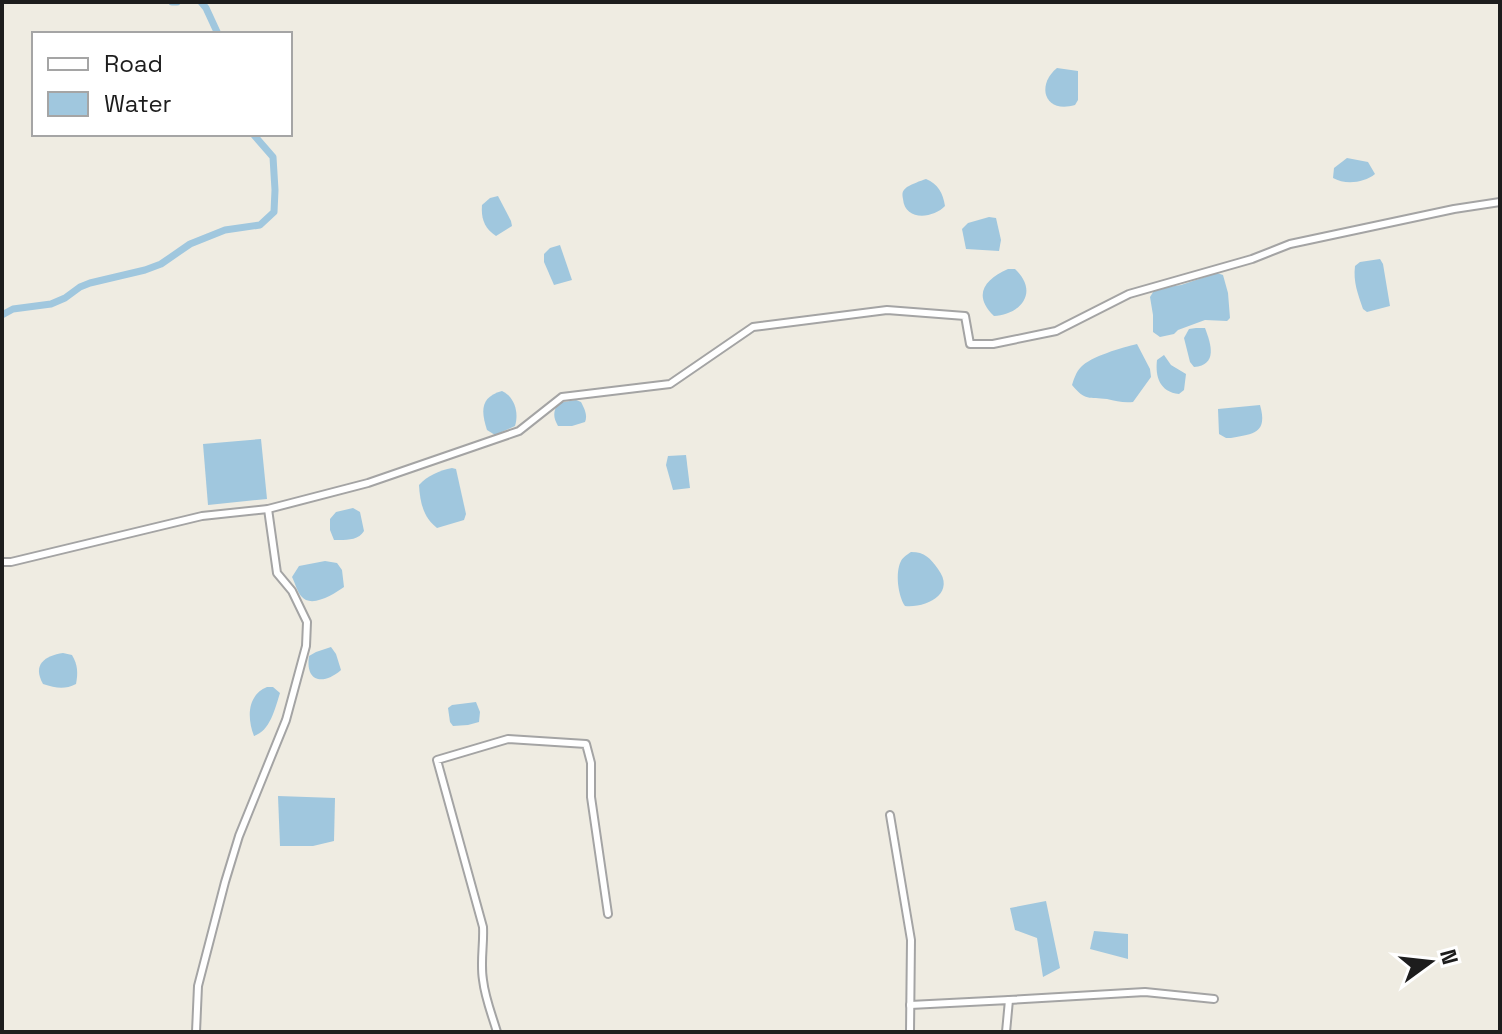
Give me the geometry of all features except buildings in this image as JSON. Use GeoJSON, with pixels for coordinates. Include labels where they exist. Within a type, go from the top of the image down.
{"type":"FeatureCollection","features":[{"type":"Feature","properties":{"kind":"street"},"geometry":{"type":"LineString","coordinates":[[2,562],[202,516],[268,509],[368,483],[519,431],[562,397],[670,384],[753,327],[887,310],[965,316],[970,344],[993,344],[1056,331],[1129,294],[1252,259],[1290,244],[1500,202]]}},
{"type":"Feature","properties":{"kind":"street"},"geometry":{"type":"LineString","coordinates":[[196,1032],[198,986],[225,882],[239,836],[286,720],[306,646],[307,622],[292,591],[277,573],[268,509]]}},
{"type":"Feature","properties":{"kind":"street"},"geometry":{"type":"LineString","coordinates":[[497,1032],[483,981],[483,927],[437,760],[508,739],[586,744],[591,763],[591,797],[608,914]]}},
{"type":"Feature","properties":{"kind":"street"},"geometry":{"type":"LineString","coordinates":[[890,815],[911,940],[910,1032]]}},
{"type":"Feature","properties":{"kind":"street"},"geometry":{"type":"LineString","coordinates":[[910,1005],[1145,992],[1214,999]]}},
{"type":"Feature","properties":{"kind":"street"},"geometry":{"type":"LineString","coordinates":[[1006,1032],[1009,1000]]}},
{"type":"Feature","properties":{"kind":"water"},"geometry":{"type":"Polygon","coordinates":[[[1057,68],[1078,71],[1078,100],[1075,105],[1056,105],[1046,96],[1047,82],[1057,68]]]}},
{"type":"Feature","properties":{"kind":"water"},"geometry":{"type":"Polygon","coordinates":[[[1347,158],[1368,162],[1375,174],[1354,182],[1333,178],[1334,168],[1347,158]]]}},
{"type":"Feature","properties":{"kind":"water"},"geometry":{"type":"Polygon","coordinates":[[[926,179],[939,190],[945,206],[921,216],[905,206],[903,192],[926,179]]]}},
{"type":"Feature","properties":{"kind":"water"},"geometry":{"type":"Polygon","coordinates":[[[498,196],[512,226],[496,236],[484,222],[482,205],[498,196]]]}},
{"type":"Feature","properties":{"kind":"water"},"geometry":{"type":"Polygon","coordinates":[[[996,218],[1001,240],[999,251],[966,249],[962,229],[968,223],[996,218]]]}},
{"type":"Feature","properties":{"kind":"water"},"geometry":{"type":"Polygon","coordinates":[[[560,245],[572,280],[554,285],[544,262],[544,254],[560,245]]]}},
{"type":"Feature","properties":{"kind":"water"},"geometry":{"type":"Polygon","coordinates":[[[1380,259],[1390,306],[1367,312],[1356,288],[1355,266],[1360,262],[1380,259]]]}},
{"type":"Feature","properties":{"kind":"water"},"geometry":{"type":"Polygon","coordinates":[[[1008,269],[1015,269],[1020,275],[1026,294],[1015,310],[994,316],[984,301],[984,288],[1008,269]]]}},
{"type":"Feature","properties":{"kind":"water"},"geometry":{"type":"Polygon","coordinates":[[[1217,273],[1223,275],[1228,293],[1230,318],[1227,321],[1205,320],[1160,337],[1153,332],[1150,297],[1155,289],[1181,285],[1217,273]]]}},
{"type":"Feature","properties":{"kind":"water"},"geometry":{"type":"Polygon","coordinates":[[[1205,328],[1210,358],[1194,367],[1184,338],[1189,329],[1205,328]]]}},
{"type":"Feature","properties":{"kind":"water"},"geometry":{"type":"Polygon","coordinates":[[[1137,344],[1151,377],[1133,402],[1088,397],[1072,385],[1085,363],[1137,344]]]}},
{"type":"Feature","properties":{"kind":"water"},"geometry":{"type":"Polygon","coordinates":[[[1164,355],[1171,365],[1186,374],[1184,390],[1179,394],[1163,387],[1158,378],[1157,360],[1164,355]]]}},
{"type":"Feature","properties":{"kind":"water"},"geometry":{"type":"Polygon","coordinates":[[[502,391],[513,401],[516,421],[515,426],[495,435],[487,430],[484,406],[490,397],[502,391]]]}},
{"type":"Feature","properties":{"kind":"water"},"geometry":{"type":"Polygon","coordinates":[[[581,402],[584,409],[585,422],[558,426],[554,414],[558,403],[581,402]]]}},
{"type":"Feature","properties":{"kind":"water"},"geometry":{"type":"Polygon","coordinates":[[[1260,405],[1262,421],[1257,430],[1231,438],[1219,434],[1218,409],[1260,405]]]}},
{"type":"Feature","properties":{"kind":"water"},"geometry":{"type":"Polygon","coordinates":[[[261,439],[267,499],[208,505],[203,444],[261,439]]]}},
{"type":"Feature","properties":{"kind":"water"},"geometry":{"type":"Polygon","coordinates":[[[686,455],[690,488],[673,490],[666,465],[668,456],[686,455]]]}},
{"type":"Feature","properties":{"kind":"water"},"geometry":{"type":"Polygon","coordinates":[[[456,469],[466,514],[464,520],[437,528],[423,509],[419,485],[434,474],[456,469]]]}},
{"type":"Feature","properties":{"kind":"water"},"geometry":{"type":"Polygon","coordinates":[[[353,508],[360,512],[364,531],[355,538],[334,540],[330,519],[336,512],[353,508]]]}},
{"type":"Feature","properties":{"kind":"water"},"geometry":{"type":"Polygon","coordinates":[[[911,552],[924,554],[930,559],[943,578],[944,585],[942,592],[930,602],[905,606],[899,590],[898,571],[902,560],[911,552]]]}},
{"type":"Feature","properties":{"kind":"water"},"geometry":{"type":"Polygon","coordinates":[[[325,561],[337,563],[342,570],[344,587],[316,601],[305,600],[292,577],[299,566],[325,561]]]}},
{"type":"Feature","properties":{"kind":"water"},"geometry":{"type":"Polygon","coordinates":[[[331,647],[341,670],[328,678],[317,679],[310,672],[309,656],[331,647]]]}},
{"type":"Feature","properties":{"kind":"water"},"geometry":{"type":"Polygon","coordinates":[[[63,653],[72,655],[74,659],[76,684],[60,688],[43,684],[39,671],[42,662],[63,653]]]}},
{"type":"Feature","properties":{"kind":"water"},"geometry":{"type":"Polygon","coordinates":[[[273,687],[280,693],[268,724],[254,736],[250,708],[260,691],[273,687]]]}},
{"type":"Feature","properties":{"kind":"water"},"geometry":{"type":"Polygon","coordinates":[[[476,702],[480,712],[479,722],[453,726],[448,708],[476,702]]]}},
{"type":"Feature","properties":{"kind":"water"},"geometry":{"type":"Polygon","coordinates":[[[278,796],[335,798],[334,841],[313,846],[280,846],[278,796]]]}},
{"type":"Feature","properties":{"kind":"water"},"geometry":{"type":"Polygon","coordinates":[[[1046,901],[1060,968],[1043,977],[1037,938],[1015,930],[1010,908],[1046,901]]]}},
{"type":"Feature","properties":{"kind":"water"},"geometry":{"type":"Polygon","coordinates":[[[1094,931],[1128,934],[1128,959],[1090,949],[1094,931]]]}},
{"type":"Feature","properties":{"kind":"waterway"},"geometry":{"type":"LineString","coordinates":[[172,2],[177,2]]}},
{"type":"Feature","properties":{"kind":"waterway"},"geometry":{"type":"LineString","coordinates":[[201,2],[217,32]]}},
{"type":"Feature","properties":{"kind":"waterway"},"geometry":{"type":"LineString","coordinates":[[2,315],[13,309],[51,304],[90,283],[161,264],[190,244],[225,230],[260,225],[274,212],[275,190],[273,157],[255,136]]}}]}
